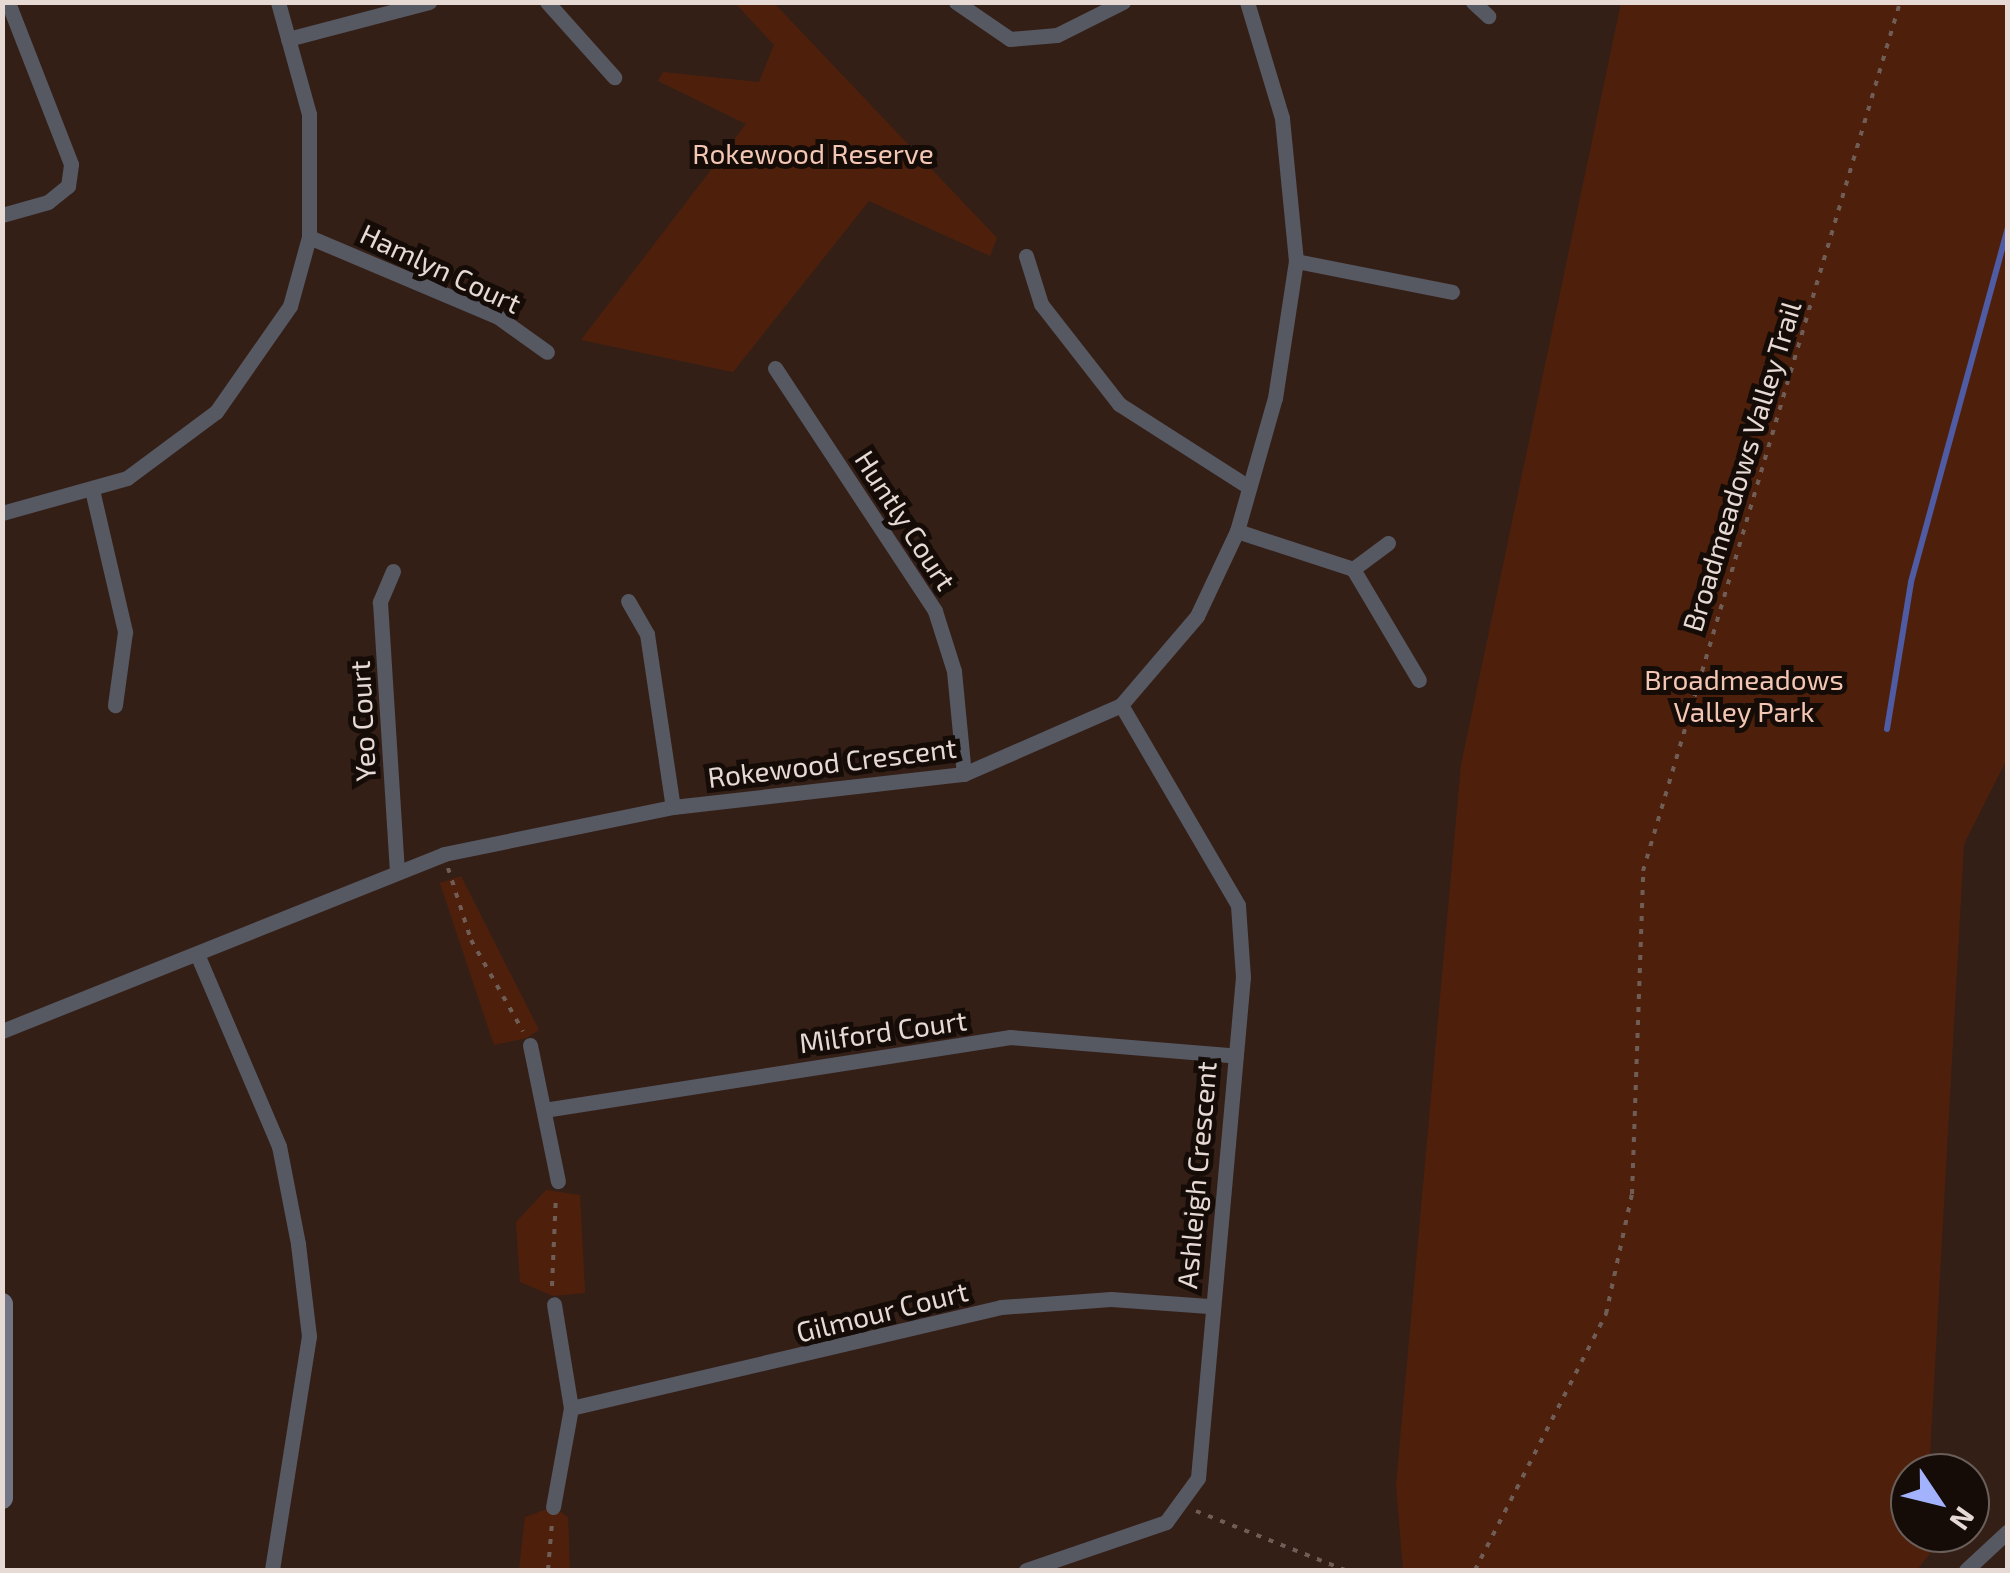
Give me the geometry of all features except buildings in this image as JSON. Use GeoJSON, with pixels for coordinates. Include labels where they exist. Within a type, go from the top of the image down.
{"type":"FeatureCollection","features":[{"type":"Feature","properties":{"kind":"street"},"geometry":{"type":"LineString","coordinates":[[2,216],[48,202],[68,186],[71,164],[8,2]]}},
{"type":"Feature","properties":{"kind":"street"},"geometry":{"type":"LineString","coordinates":[[2,513],[93,494],[216,412],[290,306],[309,237],[309,114],[278,2]]}},
{"type":"Feature","properties":{"kind":"street"},"geometry":{"type":"LineString","coordinates":[[288,39],[430,2]]}},
{"type":"Feature","properties":{"kind":"street"},"geometry":{"type":"LineString","coordinates":[[547,2],[614,76]]}},
{"type":"Feature","properties":{"kind":"street"},"geometry":{"type":"LineString","coordinates":[[956,2],[1010,39],[1056,35],[1123,2]]}},
{"type":"Feature","properties":{"kind":"street","name":"Rokewood Crescent"},"geometry":{"type":"LineString","coordinates":[[2,1031],[444,854],[674,807],[964,774],[1120,705],[1197,616],[1237,530],[1275,398],[1296,261],[1282,118],[1247,2]]}},
{"type":"Feature","properties":{"kind":"street"},"geometry":{"type":"LineString","coordinates":[[1473,2],[1488,16]]}},
{"type":"Feature","properties":{"kind":"street","name":"Hamlyn Court"},"geometry":{"type":"LineString","coordinates":[[309,237],[498,318],[547,352]]}},
{"type":"Feature","properties":{"kind":"street"},"geometry":{"type":"LineString","coordinates":[[1026,256],[1041,304],[1119,404],[1248,487]]}},
{"type":"Feature","properties":{"kind":"street"},"geometry":{"type":"LineString","coordinates":[[1296,261],[1452,292]]}},
{"type":"Feature","properties":{"kind":"street","name":"Huntly Court"},"geometry":{"type":"LineString","coordinates":[[775,368],[923,586],[954,671],[964,774]]}},
{"type":"Feature","properties":{"kind":"street"},"geometry":{"type":"LineString","coordinates":[[93,494],[125,632],[115,705]]}},
{"type":"Feature","properties":{"kind":"street"},"geometry":{"type":"LineString","coordinates":[[1237,530],[1352,569],[1419,680]]}},
{"type":"Feature","properties":{"kind":"street"},"geometry":{"type":"LineString","coordinates":[[1352,569],[1388,543]]}},
{"type":"Feature","properties":{"kind":"street","name":"Yeo Court"},"geometry":{"type":"LineString","coordinates":[[393,572],[380,602],[397,870]]}},
{"type":"Feature","properties":{"kind":"street"},"geometry":{"type":"LineString","coordinates":[[628,601],[647,634],[674,807]]}},
{"type":"Feature","properties":{"kind":"street","name":"Ashleigh Crescent"},"geometry":{"type":"LineString","coordinates":[[1120,705],[1238,905],[1243,976],[1231,1055],[1198,1478],[1184,1506]]}},
{"type":"Feature","properties":{"kind":"street"},"geometry":{"type":"LineString","coordinates":[[197,954],[279,1146],[298,1244],[309,1336],[272,1570]]}},
{"type":"Feature","properties":{"kind":"street","name":"Milford Court"},"geometry":{"type":"LineString","coordinates":[[544,1110],[1010,1037],[1231,1055]]}},
{"type":"Feature","properties":{"kind":"street"},"geometry":{"type":"LineString","coordinates":[[530,1045],[558,1181]]}},
{"type":"Feature","properties":{"kind":"street","name":"Gilmour Court"},"geometry":{"type":"LineString","coordinates":[[571,1408],[1001,1307],[1074,1299],[1209,1306]]}},
{"type":"Feature","properties":{"kind":"street"},"geometry":{"type":"LineString","coordinates":[[2,1304],[2,1498]]}},
{"type":"Feature","properties":{"kind":"street"},"geometry":{"type":"LineString","coordinates":[[553,1507],[571,1408],[554,1304]]}},
{"type":"Feature","properties":{"kind":"street"},"geometry":{"type":"LineString","coordinates":[[1026,1570],[1166,1522],[1184,1506]]}},
{"type":"Feature","properties":{"kind":"street"},"geometry":{"type":"LineString","coordinates":[[1966,1570],[2008,1531]]}},
{"type":"Feature","properties":{"kind":"path","name":"Broadmeadows Valley Trail"},"geometry":{"type":"LineString","coordinates":[[1475,1570],[1606,1314],[1632,1194],[1642,871],[1900,2]]}},
{"type":"Feature","properties":{"kind":"path"},"geometry":{"type":"LineString","coordinates":[[444,854],[471,940],[530,1045]]}},
{"type":"Feature","properties":{"kind":"path"},"geometry":{"type":"LineString","coordinates":[[554,1304],[558,1181]]}},
{"type":"Feature","properties":{"kind":"path"},"geometry":{"type":"LineString","coordinates":[[1184,1506],[1345,1570]]}},
{"type":"Feature","properties":{"kind":"path"},"geometry":{"type":"LineString","coordinates":[[548,1570],[553,1507]]}},
{"type":"Feature","properties":{"kind":"green space","name":"Rokewood Reserve"},"geometry":{"type":"Polygon","coordinates":[[[735,3],[774,3],[997,238],[990,256],[869,201],[733,372],[581,340],[746,124],[658,81],[663,72],[759,82],[774,45],[735,3]]]}},
{"type":"Feature","properties":{"kind":"green space","name":"Broadmeadows Valley Park"},"geometry":{"type":"Polygon","coordinates":[[[1621,3],[2007,3],[2007,759],[1964,844],[1930,1453],[1890,1453],[1890,1553],[1930,1553],[1917,1570],[1403,1570],[1396,1485],[1461,765],[1621,3]]]}},
{"type":"Feature","properties":{"kind":"green space"},"geometry":{"type":"Polygon","coordinates":[[[461,876],[539,1030],[527,1038],[494,1045],[440,883],[461,876]]]}},
{"type":"Feature","properties":{"kind":"green space"},"geometry":{"type":"Polygon","coordinates":[[[546,1190],[580,1195],[585,1293],[553,1296],[520,1282],[516,1222],[546,1190]]]}},
{"type":"Feature","properties":{"kind":"green space"},"geometry":{"type":"Polygon","coordinates":[[[553,1507],[568,1517],[570,1570],[519,1570],[525,1517],[553,1507]]]}},
{"type":"Feature","properties":{"kind":"waterway"},"geometry":{"type":"LineString","coordinates":[[1887,729],[1911,582],[2008,228]]}}]}
